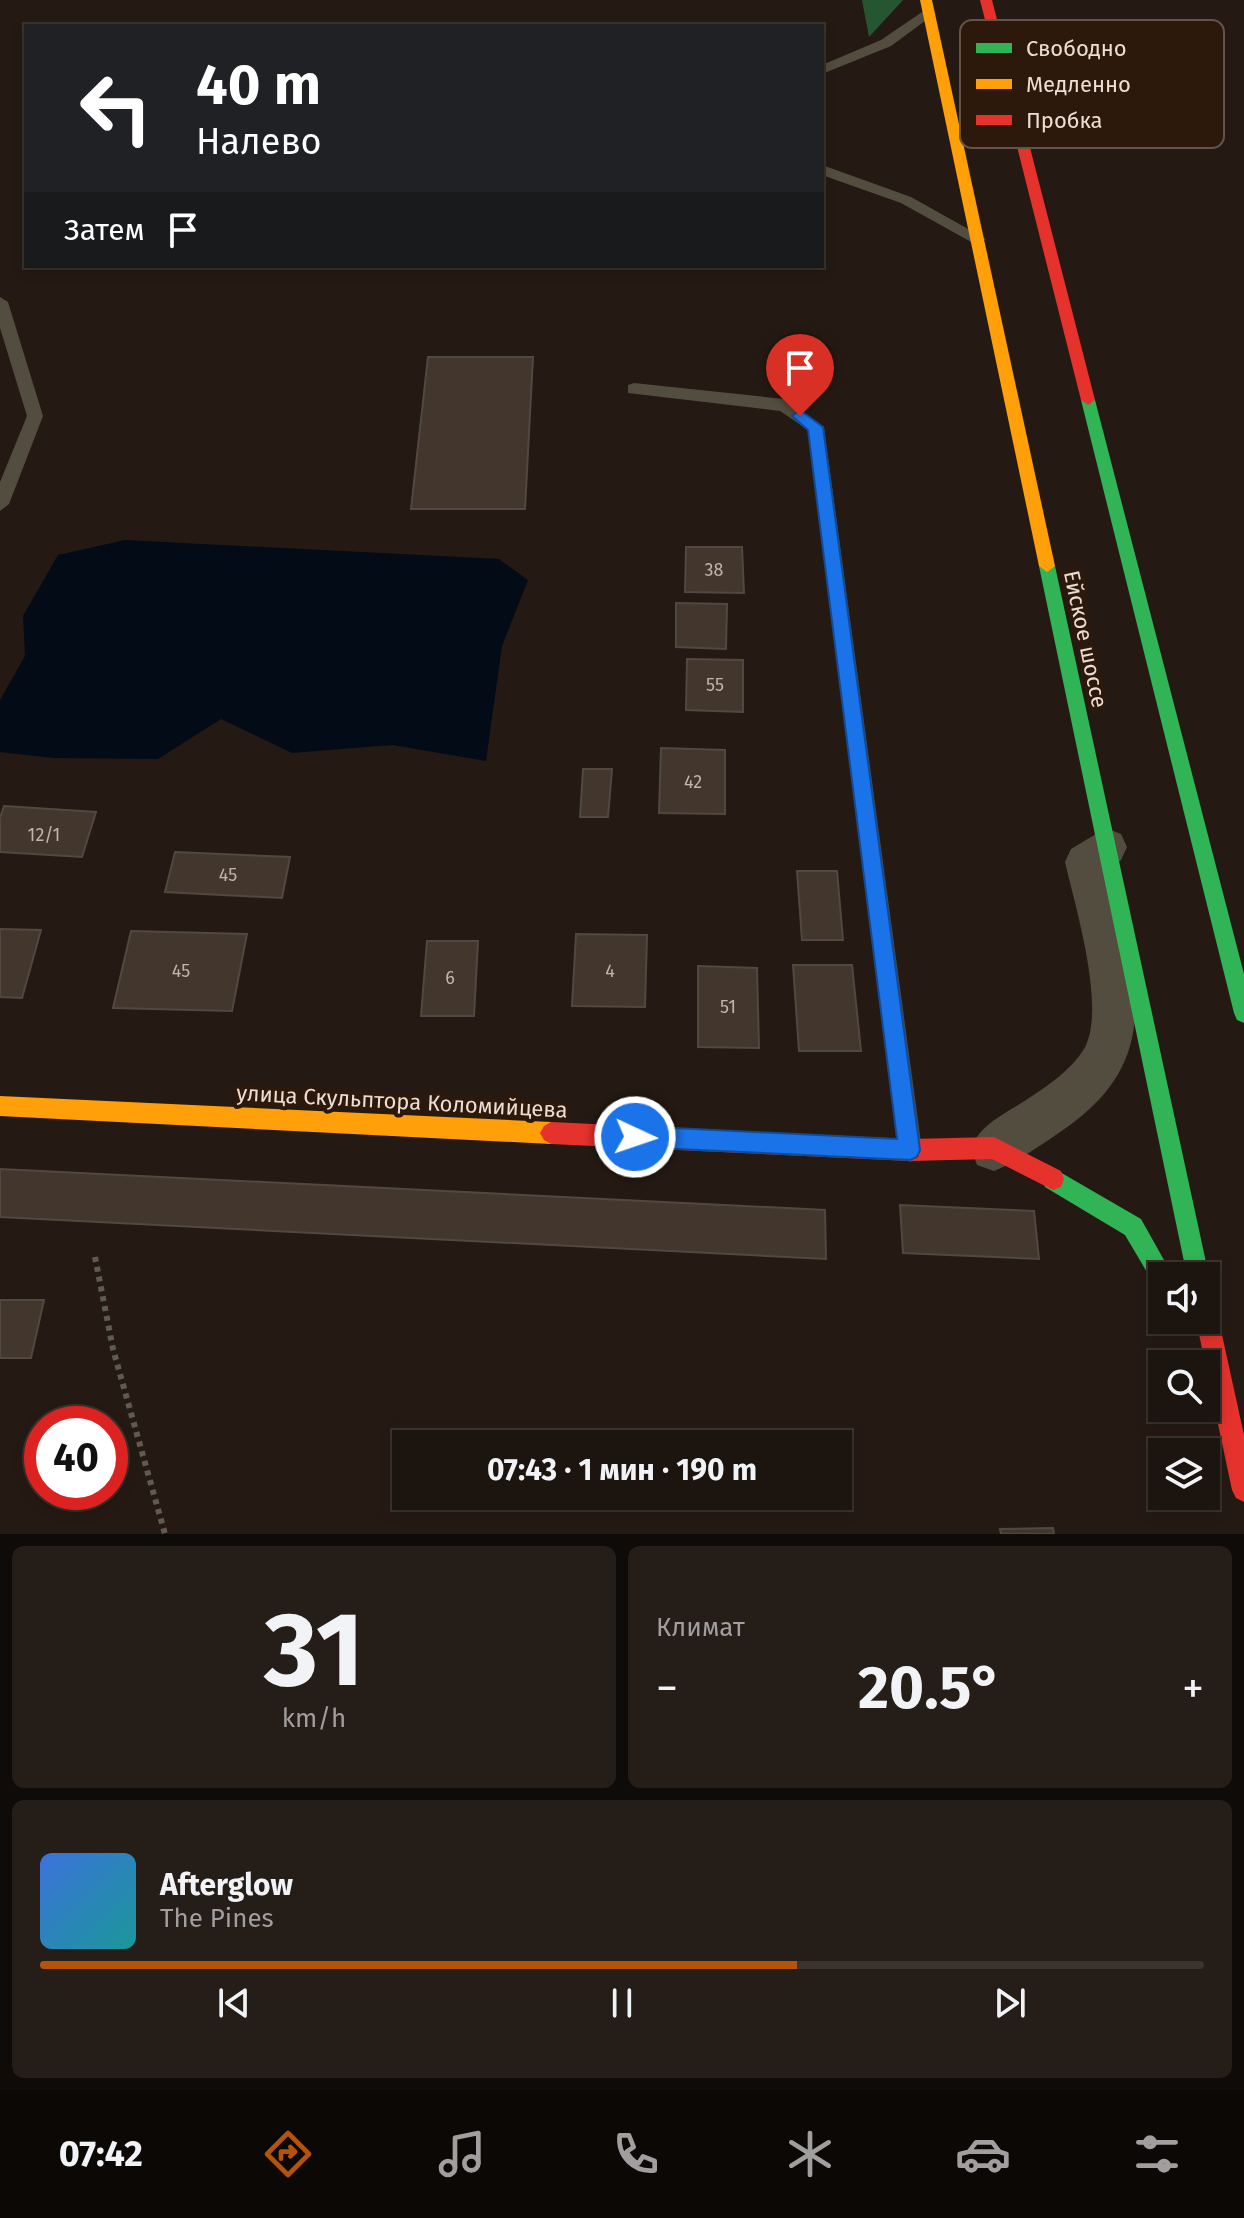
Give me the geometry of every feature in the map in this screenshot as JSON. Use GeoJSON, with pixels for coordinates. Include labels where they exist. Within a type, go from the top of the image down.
{"type":"FeatureCollection","features":[{"type":"Feature","properties":{"kind":"main road"},"geometry":{"type":"LineString","coordinates":[[986,0],[991,20]]}},
{"type":"Feature","properties":{"kind":"main road","name":"Ейское шоссе"},"geometry":{"type":"LineString","coordinates":[[927,6],[1195,1262]]}},
{"type":"Feature","properties":{"kind":"main road"},"geometry":{"type":"LineString","coordinates":[[1024,148],[1244,1013]]}},
{"type":"Feature","properties":{"kind":"main road","name":"улица Скульптора Коломийцева"},"geometry":{"type":"LineString","coordinates":[[0,1106],[910,1150],[994,1148]]}},
{"type":"Feature","properties":{"kind":"main road"},"geometry":{"type":"LineString","coordinates":[[994,1148],[1079,1192],[1133,1227],[1154,1262]]}},
{"type":"Feature","properties":{"kind":"main road"},"geometry":{"type":"LineString","coordinates":[[1211,1334],[1244,1490]]}},
{"type":"Feature","properties":{"kind":"street"},"geometry":{"type":"LineString","coordinates":[[994,1148],[1070,1094],[1099,1066],[1113,1033],[1115,1002],[1086,862],[1106,847]]}},
{"type":"Feature","properties":{"kind":"street"},"geometry":{"type":"LineString","coordinates":[[1195,1334],[1221,1382]]}},
{"type":"Feature","properties":{"kind":"lane"},"geometry":{"type":"LineString","coordinates":[[824,69],[886,43],[927,6]]}},
{"type":"Feature","properties":{"kind":"lane"},"geometry":{"type":"LineString","coordinates":[[824,171],[906,200],[978,239]]}},
{"type":"Feature","properties":{"kind":"lane"},"geometry":{"type":"LineString","coordinates":[[0,302],[35,416],[0,504]]}},
{"type":"Feature","properties":{"kind":"lane"},"geometry":{"type":"LineString","coordinates":[[634,389],[784,405],[816,427],[910,1150]]}},
{"type":"Feature","properties":{"kind":"path"},"geometry":{"type":"LineString","coordinates":[[95,1257],[113,1349],[165,1534]]}},
{"type":"Feature","properties":{"kind":"green space"},"geometry":{"type":"Polygon","coordinates":[[[862,0],[903,0],[869,37],[862,0]]]}},
{"type":"Feature","properties":{"kind":"shaded area"},"geometry":{"type":"Polygon","coordinates":[[[125,540],[499,559],[528,580],[502,646],[486,761],[392,745],[292,753],[221,719],[158,759],[53,758],[0,752],[0,700],[25,656],[23,616],[58,555],[125,540]]]}},
{"type":"Feature","properties":{"kind":"building"},"geometry":{"type":"Polygon","coordinates":[[[428,357],[533,357],[525,509],[411,509],[428,357]]]}},
{"type":"Feature","properties":{"kind":"building"},"geometry":{"type":"Polygon","coordinates":[[[686,547],[742,547],[744,593],[685,592],[686,547]]]}},
{"type":"Feature","properties":{"kind":"building"},"geometry":{"type":"Polygon","coordinates":[[[676,603],[727,604],[726,649],[676,647],[676,603]]]}},
{"type":"Feature","properties":{"kind":"building"},"geometry":{"type":"Polygon","coordinates":[[[687,659],[743,660],[743,712],[686,710],[687,659]]]}},
{"type":"Feature","properties":{"kind":"building"},"geometry":{"type":"Polygon","coordinates":[[[661,748],[725,750],[725,814],[659,813],[661,748]]]}},
{"type":"Feature","properties":{"kind":"building"},"geometry":{"type":"Polygon","coordinates":[[[583,769],[612,769],[608,817],[580,817],[583,769]]]}},
{"type":"Feature","properties":{"kind":"building"},"geometry":{"type":"Polygon","coordinates":[[[4,806],[96,812],[82,857],[0,852],[0,818],[4,806]]]}},
{"type":"Feature","properties":{"kind":"building"},"geometry":{"type":"Polygon","coordinates":[[[175,852],[290,857],[282,898],[165,892],[175,852]]]}},
{"type":"Feature","properties":{"kind":"building"},"geometry":{"type":"Polygon","coordinates":[[[797,871],[837,871],[843,940],[802,940],[797,871]]]}},
{"type":"Feature","properties":{"kind":"building"},"geometry":{"type":"Polygon","coordinates":[[[0,929],[41,930],[22,998],[0,997],[0,929]]]}},
{"type":"Feature","properties":{"kind":"building"},"geometry":{"type":"Polygon","coordinates":[[[131,931],[247,934],[232,1011],[113,1008],[131,931]]]}},
{"type":"Feature","properties":{"kind":"building"},"geometry":{"type":"Polygon","coordinates":[[[576,934],[647,935],[645,1007],[572,1006],[576,934]]]}},
{"type":"Feature","properties":{"kind":"building"},"geometry":{"type":"Polygon","coordinates":[[[427,941],[478,941],[474,1016],[421,1016],[427,941]]]}},
{"type":"Feature","properties":{"kind":"building"},"geometry":{"type":"Polygon","coordinates":[[[793,965],[852,965],[861,1051],[799,1051],[793,965]]]}},
{"type":"Feature","properties":{"kind":"building"},"geometry":{"type":"Polygon","coordinates":[[[698,966],[757,968],[759,1048],[698,1047],[698,966]]]}},
{"type":"Feature","properties":{"kind":"building"},"geometry":{"type":"Polygon","coordinates":[[[0,1169],[825,1210],[826,1259],[0,1217],[0,1169]]]}},
{"type":"Feature","properties":{"kind":"building"},"geometry":{"type":"Polygon","coordinates":[[[900,1205],[1034,1211],[1039,1259],[903,1253],[900,1205]]]}},
{"type":"Feature","properties":{"kind":"building"},"geometry":{"type":"Polygon","coordinates":[[[0,1300],[44,1300],[31,1358],[0,1358],[0,1300]]]}},
{"type":"Feature","properties":{"kind":"building"},"geometry":{"type":"Polygon","coordinates":[[[1053,1528],[1054,1534],[1001,1534],[1000,1529],[1053,1528]]]}},
{"type":"Feature","properties":{"kind":"traffic: fast"},"geometry":{"type":"LineString","coordinates":[[1088,400],[1244,1013]]}},
{"type":"Feature","properties":{"kind":"traffic: fast"},"geometry":{"type":"LineString","coordinates":[[1047,566],[1195,1262]]}},
{"type":"Feature","properties":{"kind":"traffic: fast"},"geometry":{"type":"LineString","coordinates":[[1053,1179],[1133,1227],[1154,1262]]}},
{"type":"Feature","properties":{"kind":"traffic: slow"},"geometry":{"type":"LineString","coordinates":[[926,0],[1047,566]]}},
{"type":"Feature","properties":{"kind":"traffic: slow"},"geometry":{"type":"LineString","coordinates":[[0,1106],[551,1133]]}},
{"type":"Feature","properties":{"kind":"traffic: jam"},"geometry":{"type":"LineString","coordinates":[[986,0],[991,20]]}},
{"type":"Feature","properties":{"kind":"traffic: jam"},"geometry":{"type":"LineString","coordinates":[[1024,148],[1088,400]]}},
{"type":"Feature","properties":{"kind":"traffic: jam"},"geometry":{"type":"LineString","coordinates":[[551,1133],[910,1150],[994,1148],[1053,1179]]}},
{"type":"Feature","properties":{"kind":"traffic: jam"},"geometry":{"type":"LineString","coordinates":[[1211,1334],[1244,1490]]}},
{"type":"Feature","properties":{"kind":"route"},"geometry":{"type":"LineString","coordinates":[[635,1137],[910,1150],[816,427],[800,416]]}}]}
